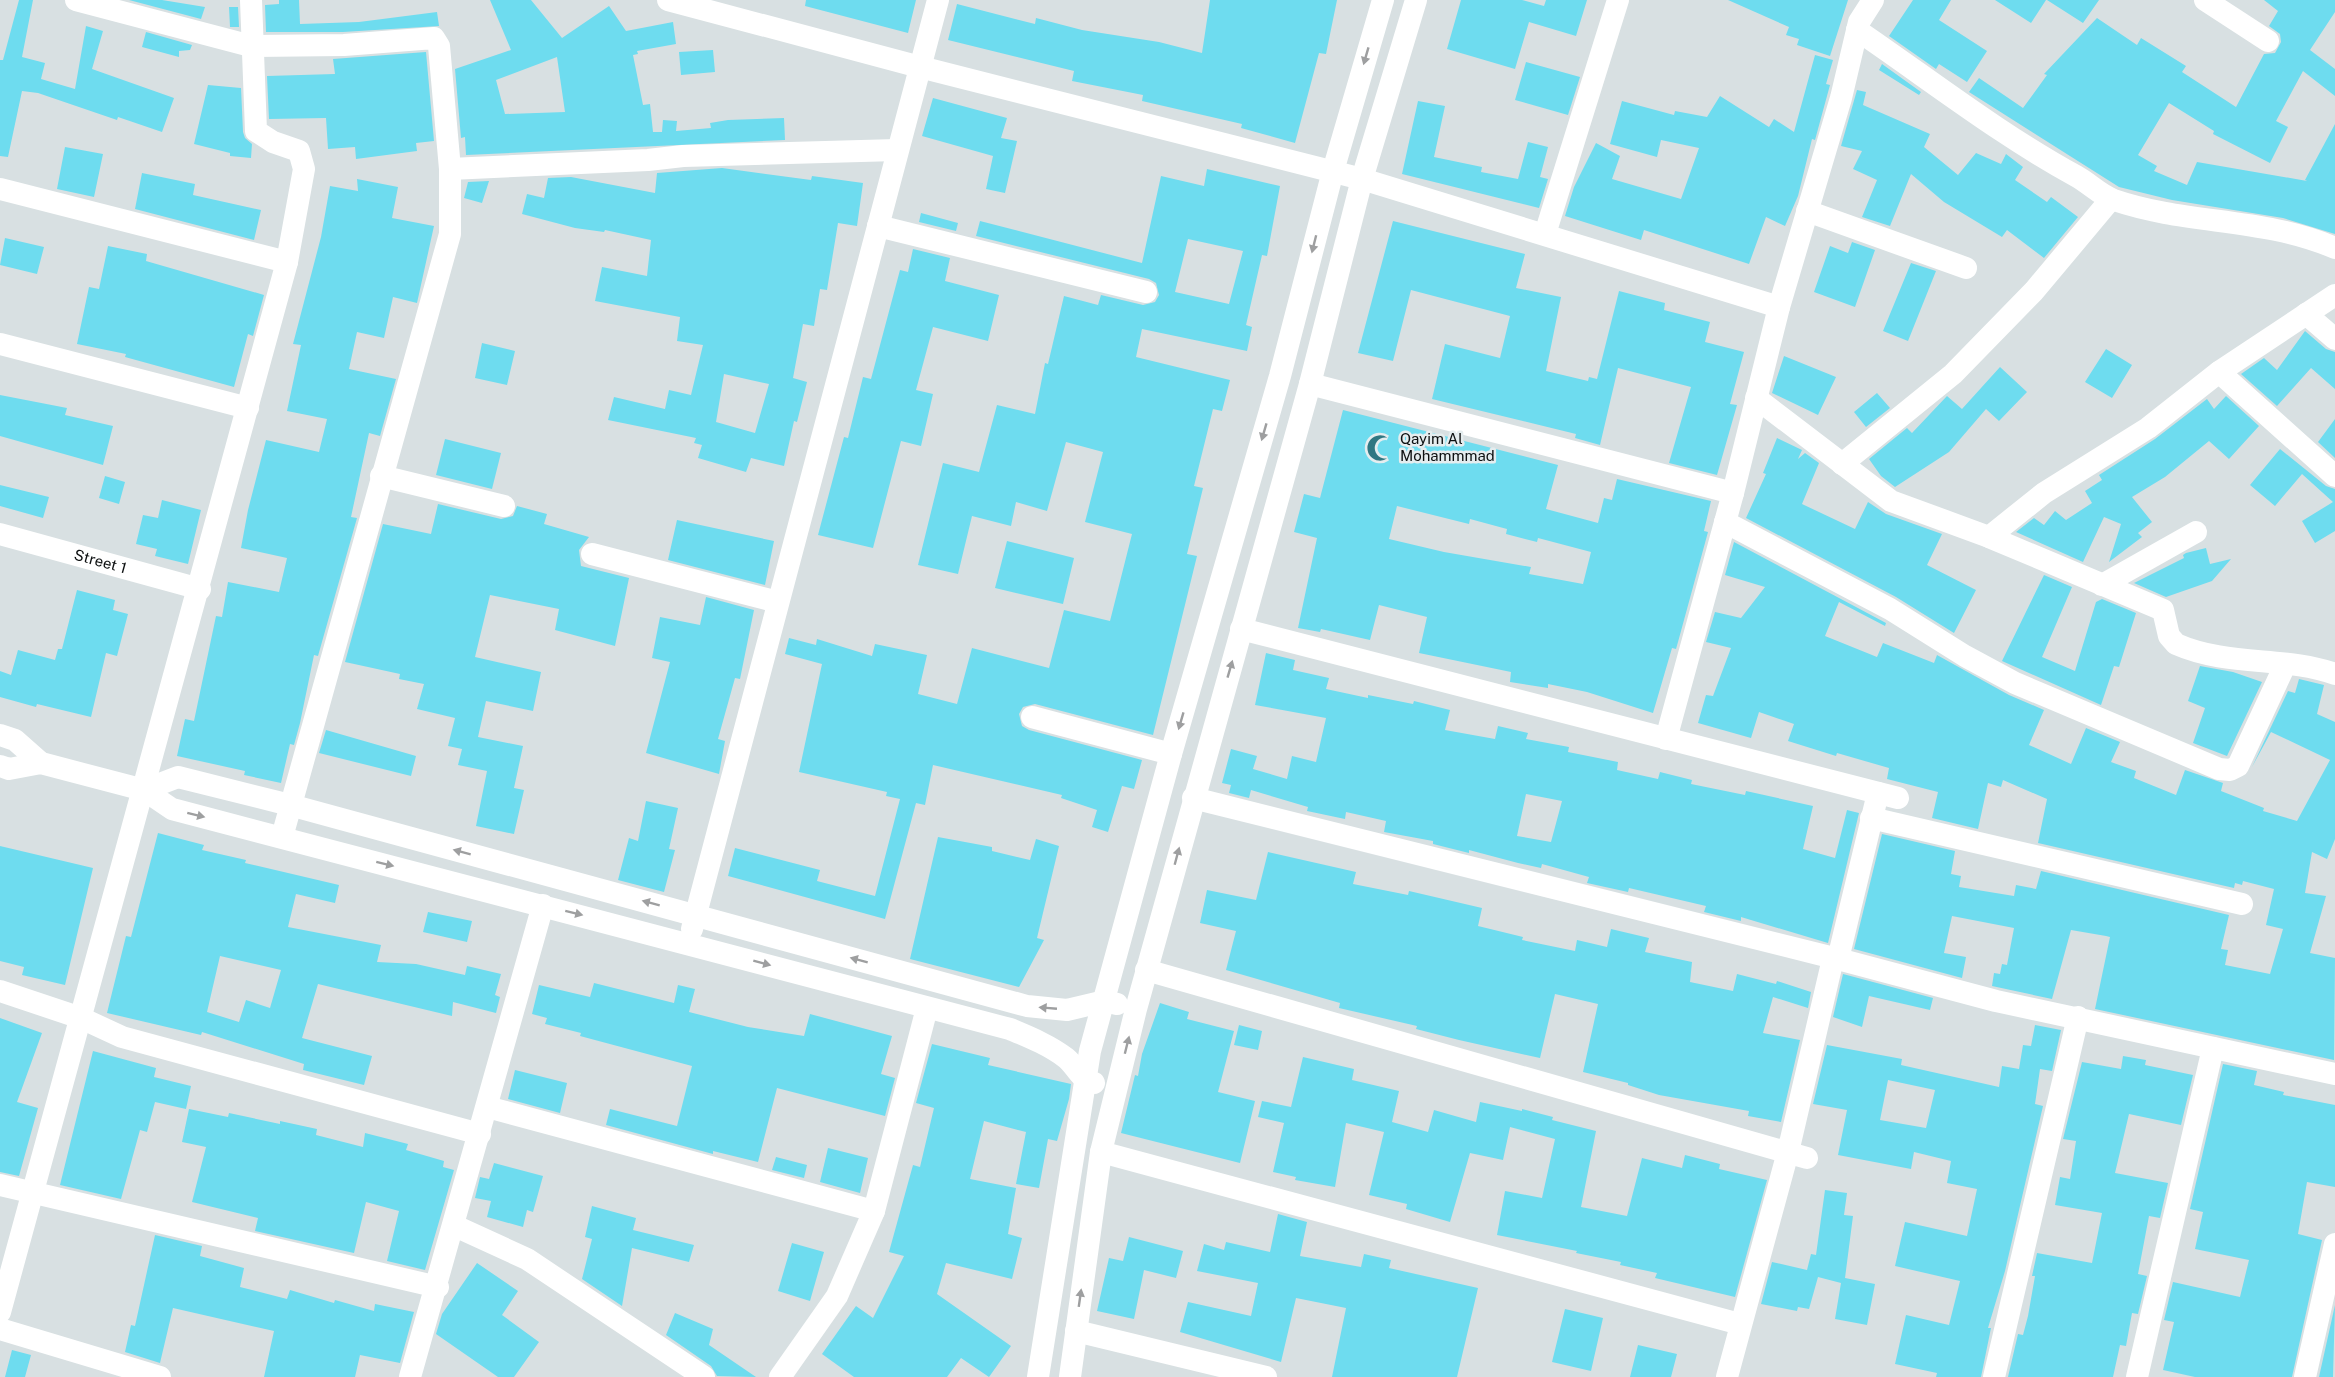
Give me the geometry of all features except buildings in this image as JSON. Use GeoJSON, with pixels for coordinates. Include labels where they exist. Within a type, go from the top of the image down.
{"type":"FeatureCollection","features":[{"type":"Feature","properties":{"kind":"street"},"geometry":{"type":"LineString","coordinates":[[76,0],[251,46],[344,45],[435,38],[439,46],[450,169],[450,234],[282,837]]}},
{"type":"Feature","properties":{"kind":"street"},"geometry":{"type":"LineString","coordinates":[[0,1312],[200,589],[287,262],[304,169],[299,151],[273,142],[256,130],[251,0]]}},
{"type":"Feature","properties":{"kind":"street"},"geometry":{"type":"LineString","coordinates":[[668,0],[920,67],[1362,179],[1779,308]]}},
{"type":"Feature","properties":{"kind":"street"},"geometry":{"type":"LineString","coordinates":[[688,942],[938,0]]}},
{"type":"Feature","properties":{"kind":"street"},"geometry":{"type":"LineString","coordinates":[[1038,1377],[1084,1080],[1171,754],[1280,376],[1333,171],[1383,0]]}},
{"type":"Feature","properties":{"kind":"street"},"geometry":{"type":"LineString","coordinates":[[1070,1377],[1101,1152],[1136,1009],[1310,384],[1362,179],[1416,0]]}},
{"type":"Feature","properties":{"kind":"street"},"geometry":{"type":"LineString","coordinates":[[1545,234],[1617,0]]}},
{"type":"Feature","properties":{"kind":"street"},"geometry":{"type":"LineString","coordinates":[[1666,739],[1725,522],[1779,308],[1841,98],[1857,30],[1873,0]]}},
{"type":"Feature","properties":{"kind":"street"},"geometry":{"type":"LineString","coordinates":[[2205,0],[2268,40]]}},
{"type":"Feature","properties":{"kind":"street"},"geometry":{"type":"LineString","coordinates":[[1857,30],[2044,159],[2111,199],[2161,214],[2266,226],[2304,235],[2335,248]]}},
{"type":"Feature","properties":{"kind":"street"},"geometry":{"type":"LineString","coordinates":[[450,169],[648,160],[682,156],[897,150]]}},
{"type":"Feature","properties":{"kind":"street"},"geometry":{"type":"LineString","coordinates":[[0,189],[287,262]]}},
{"type":"Feature","properties":{"kind":"street"},"geometry":{"type":"LineString","coordinates":[[1842,464],[1953,374],[2034,291],[2111,199]]}},
{"type":"Feature","properties":{"kind":"street"},"geometry":{"type":"LineString","coordinates":[[1807,211],[1966,268]]}},
{"type":"Feature","properties":{"kind":"street"},"geometry":{"type":"LineString","coordinates":[[878,226],[1146,292]]}},
{"type":"Feature","properties":{"kind":"street"},"geometry":{"type":"LineString","coordinates":[[1989,537],[2044,494],[2148,428],[2218,372],[2335,295]]}},
{"type":"Feature","properties":{"kind":"street"},"geometry":{"type":"LineString","coordinates":[[2306,314],[2335,339]]}},
{"type":"Feature","properties":{"kind":"street"},"geometry":{"type":"LineString","coordinates":[[0,344],[248,408]]}},
{"type":"Feature","properties":{"kind":"street"},"geometry":{"type":"LineString","coordinates":[[2218,372],[2335,476]]}},
{"type":"Feature","properties":{"kind":"street"},"geometry":{"type":"LineString","coordinates":[[1310,384],[1732,493]]}},
{"type":"Feature","properties":{"kind":"street"},"geometry":{"type":"LineString","coordinates":[[1756,398],[1891,501],[1989,537],[2163,610],[2172,641],[2188,649],[2241,661],[2285,665],[2335,674]]}},
{"type":"Feature","properties":{"kind":"street"},"geometry":{"type":"LineString","coordinates":[[381,476],[504,506]]}},
{"type":"Feature","properties":{"kind":"street"},"geometry":{"type":"LineString","coordinates":[[1725,522],[1890,609],[1965,656],[2014,683],[2219,769],[2230,770],[2238,766],[2285,665]]}},
{"type":"Feature","properties":{"kind":"street"},"geometry":{"type":"LineString","coordinates":[[2102,585],[2196,532]]}},
{"type":"Feature","properties":{"kind":"street","name":"Street 1"},"geometry":{"type":"LineString","coordinates":[[0,534],[200,589]]}},
{"type":"Feature","properties":{"kind":"street"},"geometry":{"type":"LineString","coordinates":[[592,554],[778,602]]}},
{"type":"Feature","properties":{"kind":"street"},"geometry":{"type":"LineString","coordinates":[[1241,629],[1888,796],[1871,818],[1838,959],[1832,963],[1798,1155],[1740,1324],[1727,1377]]}},
{"type":"Feature","properties":{"kind":"street"},"geometry":{"type":"LineString","coordinates":[[1032,717],[1171,754]]}},
{"type":"Feature","properties":{"kind":"street"},"geometry":{"type":"LineString","coordinates":[[0,735],[15,740],[41,763]]}},
{"type":"Feature","properties":{"kind":"street"},"geometry":{"type":"LineString","coordinates":[[0,766],[9,768],[41,763],[144,789],[172,809],[688,942],[1010,1029],[1049,1046],[1068,1060],[1084,1080],[1116,1089]]}},
{"type":"Feature","properties":{"kind":"street"},"geometry":{"type":"LineString","coordinates":[[144,789],[178,777],[290,805],[1027,1006],[1067,1010],[1105,1001],[1136,1009]]}},
{"type":"Feature","properties":{"kind":"street"},"geometry":{"type":"LineString","coordinates":[[1193,798],[1838,959],[1996,1001],[2335,1074]]}},
{"type":"Feature","properties":{"kind":"street"},"geometry":{"type":"LineString","coordinates":[[1871,818],[2242,904]]}},
{"type":"Feature","properties":{"kind":"street"},"geometry":{"type":"LineString","coordinates":[[410,1377],[438,1287],[543,905]]}},
{"type":"Feature","properties":{"kind":"street"},"geometry":{"type":"LineString","coordinates":[[1146,970],[1798,1155]]}},
{"type":"Feature","properties":{"kind":"street"},"geometry":{"type":"LineString","coordinates":[[0,991],[81,1018],[122,1037],[480,1134]]}},
{"type":"Feature","properties":{"kind":"street"},"geometry":{"type":"LineString","coordinates":[[780,1377],[837,1296],[874,1211],[927,1008]]}},
{"type":"Feature","properties":{"kind":"street"},"geometry":{"type":"LineString","coordinates":[[1994,1377],[2078,1017]]}},
{"type":"Feature","properties":{"kind":"street"},"geometry":{"type":"LineString","coordinates":[[2137,1377],[2213,1048]]}},
{"type":"Feature","properties":{"kind":"street"},"geometry":{"type":"LineString","coordinates":[[487,1107],[874,1211]]}},
{"type":"Feature","properties":{"kind":"street"},"geometry":{"type":"LineString","coordinates":[[1101,1152],[1740,1324]]}},
{"type":"Feature","properties":{"kind":"street"},"geometry":{"type":"LineString","coordinates":[[0,1185],[438,1287]]}},
{"type":"Feature","properties":{"kind":"street"},"geometry":{"type":"LineString","coordinates":[[455,1226],[527,1259],[704,1377]]}},
{"type":"Feature","properties":{"kind":"street"},"geometry":{"type":"LineString","coordinates":[[2305,1377],[2335,1244]]}},
{"type":"Feature","properties":{"kind":"street"},"geometry":{"type":"LineString","coordinates":[[0,1329],[160,1377]]}},
{"type":"Feature","properties":{"kind":"street"},"geometry":{"type":"LineString","coordinates":[[1076,1331],[1266,1377]]}},
{"type":"Feature","properties":{"kind":"place","name":"Qayim Al Mohammmad"},"geometry":{"type":"Point","coordinates":[1380,448]}}]}
